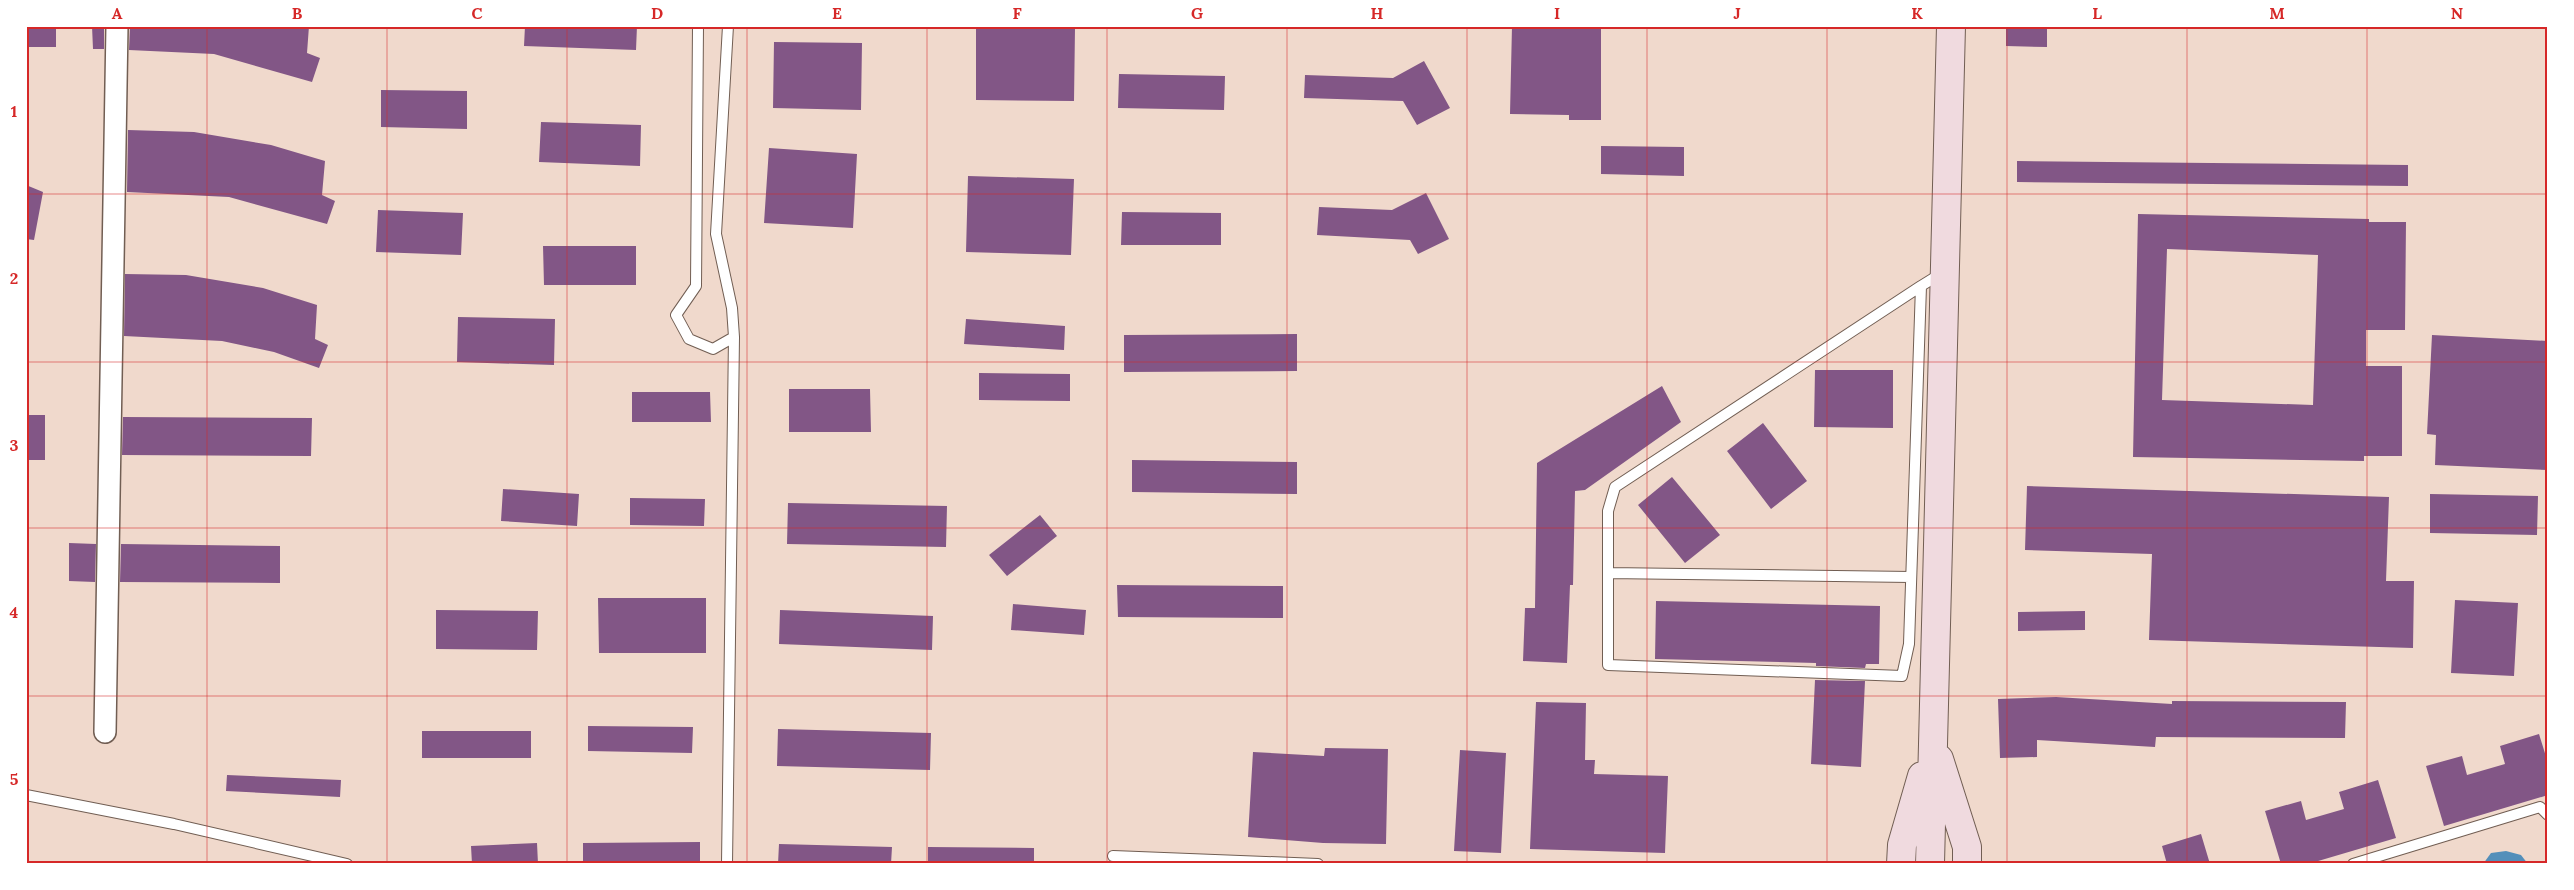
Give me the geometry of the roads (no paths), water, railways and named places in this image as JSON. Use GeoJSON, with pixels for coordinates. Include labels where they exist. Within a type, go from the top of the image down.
{"type":"FeatureCollection","features":[{"type":"Feature","properties":{"kind":"street"},"geometry":{"type":"LineString","coordinates":[[105,732],[117,26]]}},
{"type":"Feature","properties":{"kind":"street"},"geometry":{"type":"LineString","coordinates":[[1930,857],[1951,26]]}},
{"type":"Feature","properties":{"kind":"street"},"geometry":{"type":"LineString","coordinates":[[1901,864],[1902,846],[1933,738]]}},
{"type":"Feature","properties":{"kind":"street"},"geometry":{"type":"LineString","coordinates":[[1933,738],[1967,847],[1967,864]]}},
{"type":"Feature","properties":{"kind":"lane"},"geometry":{"type":"LineString","coordinates":[[698,26],[696,286],[676,315],[689,339],[713,349],[734,337]]}},
{"type":"Feature","properties":{"kind":"lane"},"geometry":{"type":"LineString","coordinates":[[727,864],[734,337],[732,308],[716,234],[728,26]]}},
{"type":"Feature","properties":{"kind":"lane"},"geometry":{"type":"LineString","coordinates":[[1921,286],[1909,644],[1902,676],[1608,665],[1608,511],[1615,487],[1921,286],[1945,271]]}},
{"type":"Feature","properties":{"kind":"lane"},"geometry":{"type":"LineString","coordinates":[[1608,573],[1911,577]]}},
{"type":"Feature","properties":{"kind":"lane"},"geometry":{"type":"LineString","coordinates":[[26,794],[174,824],[347,864]]}},
{"type":"Feature","properties":{"kind":"lane"},"geometry":{"type":"LineString","coordinates":[[2353,864],[2540,807],[2548,815]]}},
{"type":"Feature","properties":{"kind":"lane"},"geometry":{"type":"LineString","coordinates":[[1113,856],[1318,864]]}},
{"type":"Feature","properties":{"kind":"water"},"geometry":{"type":"Polygon","coordinates":[[[2506,851],[2521,855],[2528,864],[2483,864],[2491,853],[2506,851]]]}}]}
